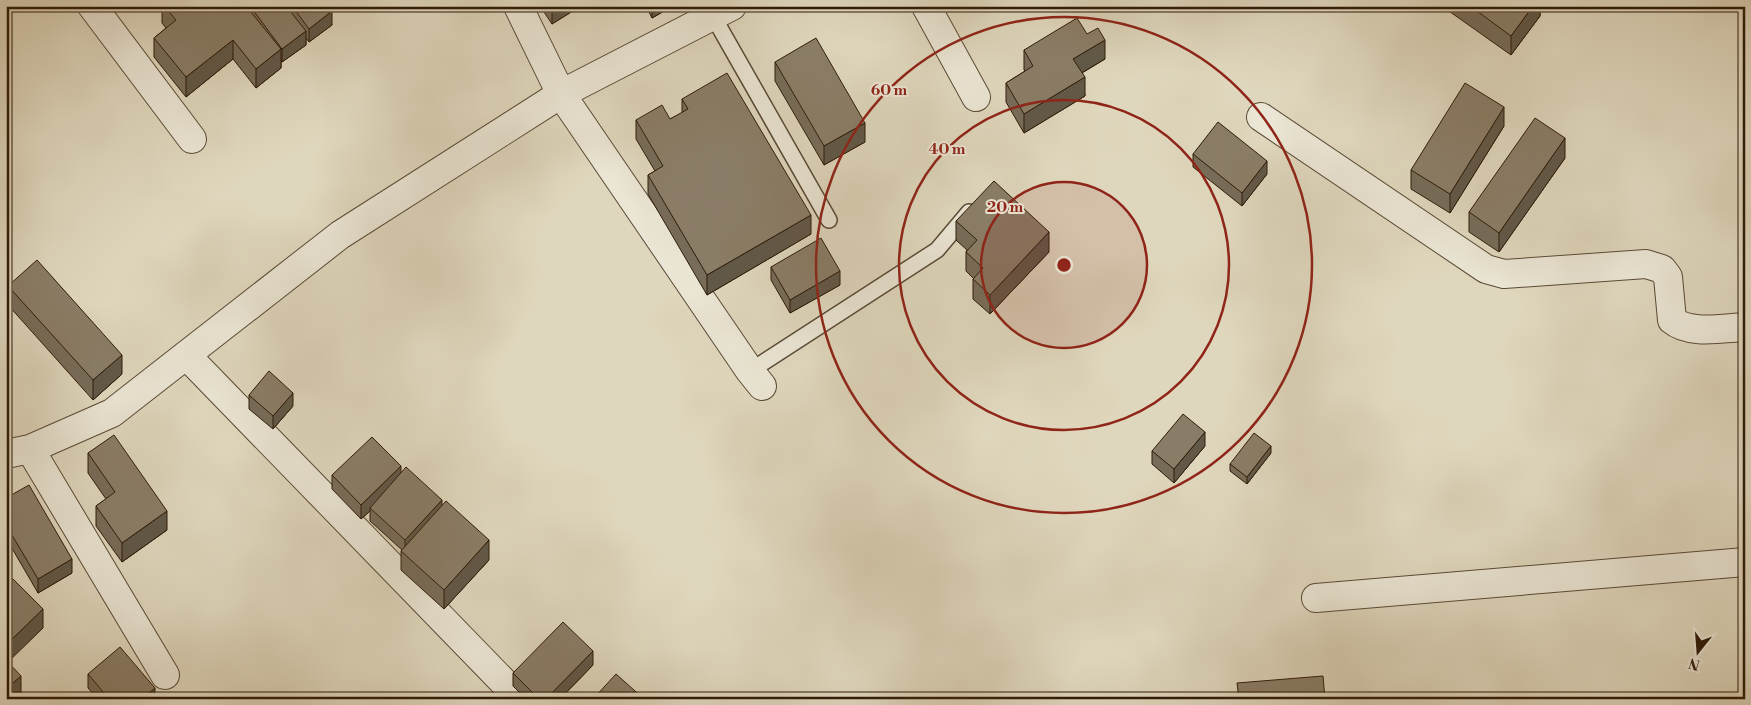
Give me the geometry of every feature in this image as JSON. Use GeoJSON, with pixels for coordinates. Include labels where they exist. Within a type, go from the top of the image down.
{"type":"FeatureCollection","features":[{"type":"Feature","properties":{"kind":"street"},"geometry":{"type":"LineString","coordinates":[[92,6],[192,139]]}},
{"type":"Feature","properties":{"kind":"street"},"geometry":{"type":"LineString","coordinates":[[518,6],[561,94],[756,379]]}},
{"type":"Feature","properties":{"kind":"street"},"geometry":{"type":"LineString","coordinates":[[926,6],[976,97]]}},
{"type":"Feature","properties":{"kind":"street"},"geometry":{"type":"LineString","coordinates":[[165,676],[18,452],[112,413],[340,234],[561,94],[722,11]]}},
{"type":"Feature","properties":{"kind":"street"},"geometry":{"type":"LineString","coordinates":[[1261,117],[1486,269],[1504,274],[1646,264],[1662,269],[1668,277],[1672,320],[1678,326],[1696,329],[1745,326]]}},
{"type":"Feature","properties":{"kind":"street"},"geometry":{"type":"LineString","coordinates":[[186,355],[520,699]]}},
{"type":"Feature","properties":{"kind":"street"},"geometry":{"type":"LineString","coordinates":[[1316,598],[1745,562]]}},
{"type":"Feature","properties":{"kind":"lane"},"geometry":{"type":"LineString","coordinates":[[722,11],[829,220]]}},
{"type":"Feature","properties":{"kind":"lane"},"geometry":{"type":"LineString","coordinates":[[756,379],[937,250],[981,198]]}},
{"type":"Feature","properties":{"kind":"building"},"geometry":{"type":"Polygon","coordinates":[[[164,6],[246,6],[281,49],[256,69],[233,40],[186,77],[154,38],[176,20],[164,6]]]}},
{"type":"Feature","properties":{"kind":"building"},"geometry":{"type":"Polygon","coordinates":[[[250,6],[286,6],[306,31],[282,49],[250,6]]]}},
{"type":"Feature","properties":{"kind":"building"},"geometry":{"type":"Polygon","coordinates":[[[292,6],[328,6],[332,11],[309,29],[292,6]]]}},
{"type":"Feature","properties":{"kind":"building"},"geometry":{"type":"Polygon","coordinates":[[[549,6],[558,6],[552,10],[549,6]]]}},
{"type":"Feature","properties":{"kind":"building"},"geometry":{"type":"Polygon","coordinates":[[[1470,6],[1533,6],[1511,36],[1470,6]]]}},
{"type":"Feature","properties":{"kind":"building"},"geometry":{"type":"Polygon","coordinates":[[[1077,18],[1087,34],[1098,28],[1105,40],[1073,59],[1085,77],[1024,114],[1006,83],[1033,66],[1024,50],[1077,18]]]}},
{"type":"Feature","properties":{"kind":"building"},"geometry":{"type":"Polygon","coordinates":[[[816,38],[865,123],[824,146],[775,62],[816,38]]]}},
{"type":"Feature","properties":{"kind":"building"},"geometry":{"type":"Polygon","coordinates":[[[727,73],[811,215],[707,275],[648,175],[663,166],[636,120],[662,105],[670,119],[688,109],[682,99],[727,73]]]}},
{"type":"Feature","properties":{"kind":"building"},"geometry":{"type":"Polygon","coordinates":[[[1465,83],[1504,107],[1450,194],[1411,170],[1465,83]]]}},
{"type":"Feature","properties":{"kind":"building"},"geometry":{"type":"Polygon","coordinates":[[[1535,118],[1565,138],[1499,233],[1469,212],[1535,118]]]}},
{"type":"Feature","properties":{"kind":"building"},"geometry":{"type":"Polygon","coordinates":[[[1218,122],[1267,161],[1242,193],[1193,154],[1218,122]]]}},
{"type":"Feature","properties":{"kind":"building"},"geometry":{"type":"Polygon","coordinates":[[[994,181],[1049,232],[990,295],[973,279],[983,268],[966,252],[977,240],[956,221],[994,181]]]}},
{"type":"Feature","properties":{"kind":"building"},"geometry":{"type":"Polygon","coordinates":[[[821,238],[840,271],[790,300],[771,267],[821,238]]]}},
{"type":"Feature","properties":{"kind":"building"},"geometry":{"type":"Polygon","coordinates":[[[37,260],[122,355],[93,380],[8,286],[37,260]]]}},
{"type":"Feature","properties":{"kind":"building"},"geometry":{"type":"Polygon","coordinates":[[[269,371],[293,393],[273,416],[249,395],[269,371]]]}},
{"type":"Feature","properties":{"kind":"building"},"geometry":{"type":"Polygon","coordinates":[[[1183,414],[1205,432],[1174,469],[1152,451],[1183,414]]]}},
{"type":"Feature","properties":{"kind":"building"},"geometry":{"type":"Polygon","coordinates":[[[1254,433],[1271,446],[1247,477],[1230,464],[1254,433]]]}},
{"type":"Feature","properties":{"kind":"building"},"geometry":{"type":"Polygon","coordinates":[[[114,435],[167,511],[122,543],[96,506],[115,492],[88,453],[114,435]]]}},
{"type":"Feature","properties":{"kind":"building"},"geometry":{"type":"Polygon","coordinates":[[[372,437],[401,466],[361,505],[332,475],[372,437]]]}},
{"type":"Feature","properties":{"kind":"building"},"geometry":{"type":"Polygon","coordinates":[[[406,467],[442,500],[405,540],[370,508],[406,467]]]}},
{"type":"Feature","properties":{"kind":"building"},"geometry":{"type":"Polygon","coordinates":[[[29,485],[72,559],[38,579],[6,525],[6,498],[29,485]]]}},
{"type":"Feature","properties":{"kind":"building"},"geometry":{"type":"Polygon","coordinates":[[[446,501],[489,540],[444,590],[401,551],[446,501]]]}},
{"type":"Feature","properties":{"kind":"building"},"geometry":{"type":"Polygon","coordinates":[[[6,572],[43,609],[6,645],[6,572]]]}},
{"type":"Feature","properties":{"kind":"building"},"geometry":{"type":"Polygon","coordinates":[[[563,622],[593,651],[546,699],[539,699],[513,673],[563,622]]]}},
{"type":"Feature","properties":{"kind":"building"},"geometry":{"type":"Polygon","coordinates":[[[120,647],[155,688],[142,699],[109,699],[88,674],[120,647]]]}},
{"type":"Feature","properties":{"kind":"building"},"geometry":{"type":"Polygon","coordinates":[[[6,660],[21,676],[6,689],[6,660]]]}},
{"type":"Feature","properties":{"kind":"building"},"geometry":{"type":"Polygon","coordinates":[[[616,674],[644,699],[593,699],[616,674]]]}},
{"type":"Feature","properties":{"kind":"building"},"geometry":{"type":"Polygon","coordinates":[[[1323,676],[1325,699],[1239,699],[1237,683],[1323,676]]]}},
{"type":"Feature","properties":{"kind":"building"},"geometry":{"type":"Polygon","coordinates":[[[69,694],[73,699],[64,699],[69,694]]]}}]}
